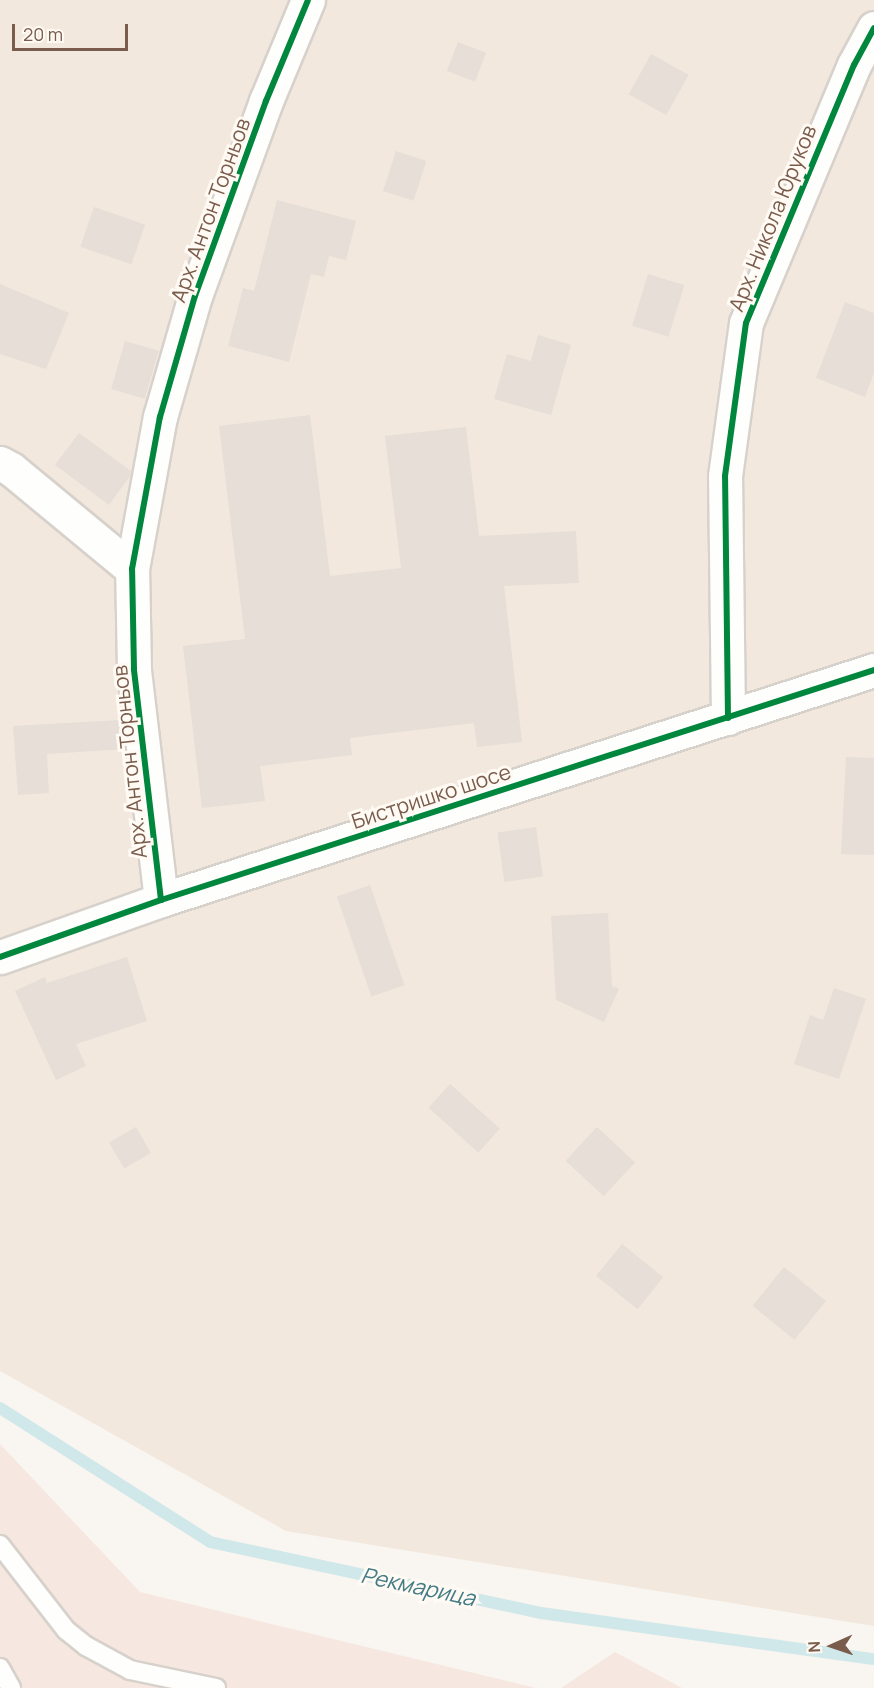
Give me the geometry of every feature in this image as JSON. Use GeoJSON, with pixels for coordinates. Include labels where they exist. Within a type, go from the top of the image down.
{"type":"FeatureCollection","features":[{"type":"Feature","properties":{"kind":"street","name":"Арх. Антон Торньов"},"geometry":{"type":"LineString","coordinates":[[161,900],[134,669],[132,569],[160,417],[195,296],[266,101],[309,0]]}},
{"type":"Feature","properties":{"kind":"street","name":"Арх. Никола Юруков"},"geometry":{"type":"LineString","coordinates":[[728,718],[725,476],[746,323],[854,65],[874,28]]}},
{"type":"Feature","properties":{"kind":"street"},"geometry":{"type":"LineString","coordinates":[[0,463],[11,469],[132,569]]}},
{"type":"Feature","properties":{"kind":"street","name":"Бистришко шосе"},"geometry":{"type":"LineString","coordinates":[[0,957],[161,900],[874,670]]}},
{"type":"Feature","properties":{"kind":"lane"},"geometry":{"type":"LineString","coordinates":[[0,1545],[66,1630],[86,1646],[130,1670],[216,1688]]}},
{"type":"Feature","properties":{"kind":"lane"},"geometry":{"type":"LineString","coordinates":[[0,1668],[11,1688]]}},
{"type":"Feature","properties":{"kind":"shaded area"},"geometry":{"type":"Polygon","coordinates":[[[0,0],[874,0],[874,1626],[286,1531],[0,1371],[0,0]]]}},
{"type":"Feature","properties":{"kind":"shaded area"},"geometry":{"type":"Polygon","coordinates":[[[0,1444],[140,1592],[536,1688],[0,1688],[0,1444]]]}},
{"type":"Feature","properties":{"kind":"shaded area"},"geometry":{"type":"Polygon","coordinates":[[[615,1652],[682,1688],[561,1688],[615,1652]]]}},
{"type":"Feature","properties":{"kind":"building"},"geometry":{"type":"Polygon","coordinates":[[[458,42],[486,53],[475,82],[447,71],[458,42]]]}},
{"type":"Feature","properties":{"kind":"building"},"geometry":{"type":"Polygon","coordinates":[[[651,54],[689,75],[666,115],[629,94],[651,54]]]}},
{"type":"Feature","properties":{"kind":"building"},"geometry":{"type":"Polygon","coordinates":[[[396,151],[426,161],[413,201],[383,191],[396,151]]]}},
{"type":"Feature","properties":{"kind":"building"},"geometry":{"type":"Polygon","coordinates":[[[277,200],[356,221],[346,260],[329,256],[324,277],[311,274],[289,362],[228,346],[243,288],[254,291],[277,200]]]}},
{"type":"Feature","properties":{"kind":"building"},"geometry":{"type":"Polygon","coordinates":[[[94,207],[145,225],[131,264],[80,247],[94,207]]]}},
{"type":"Feature","properties":{"kind":"building"},"geometry":{"type":"Polygon","coordinates":[[[648,274],[684,285],[669,337],[632,326],[648,274]]]}},
{"type":"Feature","properties":{"kind":"building"},"geometry":{"type":"Polygon","coordinates":[[[0,284],[69,313],[46,369],[0,354],[0,284]]]}},
{"type":"Feature","properties":{"kind":"building"},"geometry":{"type":"Polygon","coordinates":[[[845,302],[874,313],[874,373],[865,397],[816,378],[845,302]]]}},
{"type":"Feature","properties":{"kind":"building"},"geometry":{"type":"Polygon","coordinates":[[[538,335],[571,345],[551,415],[494,399],[507,354],[531,361],[538,335]]]}},
{"type":"Feature","properties":{"kind":"building"},"geometry":{"type":"Polygon","coordinates":[[[125,341],[159,351],[145,399],[111,389],[125,341]]]}},
{"type":"Feature","properties":{"kind":"building"},"geometry":{"type":"Polygon","coordinates":[[[310,415],[330,576],[401,568],[385,436],[466,427],[479,536],[576,531],[579,583],[504,586],[522,742],[477,747],[474,723],[350,738],[352,755],[260,766],[265,801],[202,808],[183,646],[245,639],[219,426],[310,415]]]}},
{"type":"Feature","properties":{"kind":"building"},"geometry":{"type":"Polygon","coordinates":[[[79,433],[131,471],[130,476],[109,505],[55,465],[79,433]]]}},
{"type":"Feature","properties":{"kind":"building"},"geometry":{"type":"Polygon","coordinates":[[[121,720],[125,749],[47,754],[49,793],[18,795],[13,726],[121,720]]]}},
{"type":"Feature","properties":{"kind":"building"},"geometry":{"type":"Polygon","coordinates":[[[846,757],[874,758],[874,855],[841,854],[846,757]]]}},
{"type":"Feature","properties":{"kind":"building"},"geometry":{"type":"Polygon","coordinates":[[[536,827],[543,877],[504,882],[497,832],[536,827]]]}},
{"type":"Feature","properties":{"kind":"building"},"geometry":{"type":"Polygon","coordinates":[[[370,885],[405,985],[371,997],[337,896],[370,885]]]}},
{"type":"Feature","properties":{"kind":"building"},"geometry":{"type":"Polygon","coordinates":[[[608,913],[612,986],[619,989],[604,1022],[556,1000],[551,916],[608,913]]]}},
{"type":"Feature","properties":{"kind":"building"},"geometry":{"type":"Polygon","coordinates":[[[127,957],[147,1021],[76,1044],[86,1066],[56,1080],[15,991],[45,977],[47,983],[127,957]]]}},
{"type":"Feature","properties":{"kind":"building"},"geometry":{"type":"Polygon","coordinates":[[[834,988],[866,999],[839,1079],[794,1064],[810,1015],[823,1020],[834,988]]]}},
{"type":"Feature","properties":{"kind":"building"},"geometry":{"type":"Polygon","coordinates":[[[450,1084],[500,1129],[478,1153],[429,1108],[450,1084]]]}},
{"type":"Feature","properties":{"kind":"building"},"geometry":{"type":"Polygon","coordinates":[[[136,1127],[151,1153],[124,1168],[109,1142],[136,1127]]]}},
{"type":"Feature","properties":{"kind":"building"},"geometry":{"type":"Polygon","coordinates":[[[597,1127],[635,1162],[604,1196],[566,1161],[597,1127]]]}},
{"type":"Feature","properties":{"kind":"building"},"geometry":{"type":"Polygon","coordinates":[[[622,1244],[663,1277],[637,1309],[596,1276],[622,1244]]]}},
{"type":"Feature","properties":{"kind":"building"},"geometry":{"type":"Polygon","coordinates":[[[784,1267],[826,1301],[794,1340],[753,1306],[784,1267]]]}},
{"type":"Feature","properties":{"kind":"waterway","name":"Рекмарица"},"geometry":{"type":"LineString","coordinates":[[0,1408],[210,1542],[541,1613],[874,1659]]}},
{"type":"Feature","properties":{"kind":"cycle path"},"geometry":{"type":"LineString","coordinates":[[161,900],[134,669],[132,569],[160,417],[195,296],[266,101],[308,0]]}},
{"type":"Feature","properties":{"kind":"cycle path"},"geometry":{"type":"LineString","coordinates":[[728,718],[725,476],[746,323],[854,65],[874,28]]}},
{"type":"Feature","properties":{"kind":"cycle path"},"geometry":{"type":"LineString","coordinates":[[0,957],[161,900],[874,670]]}}]}
